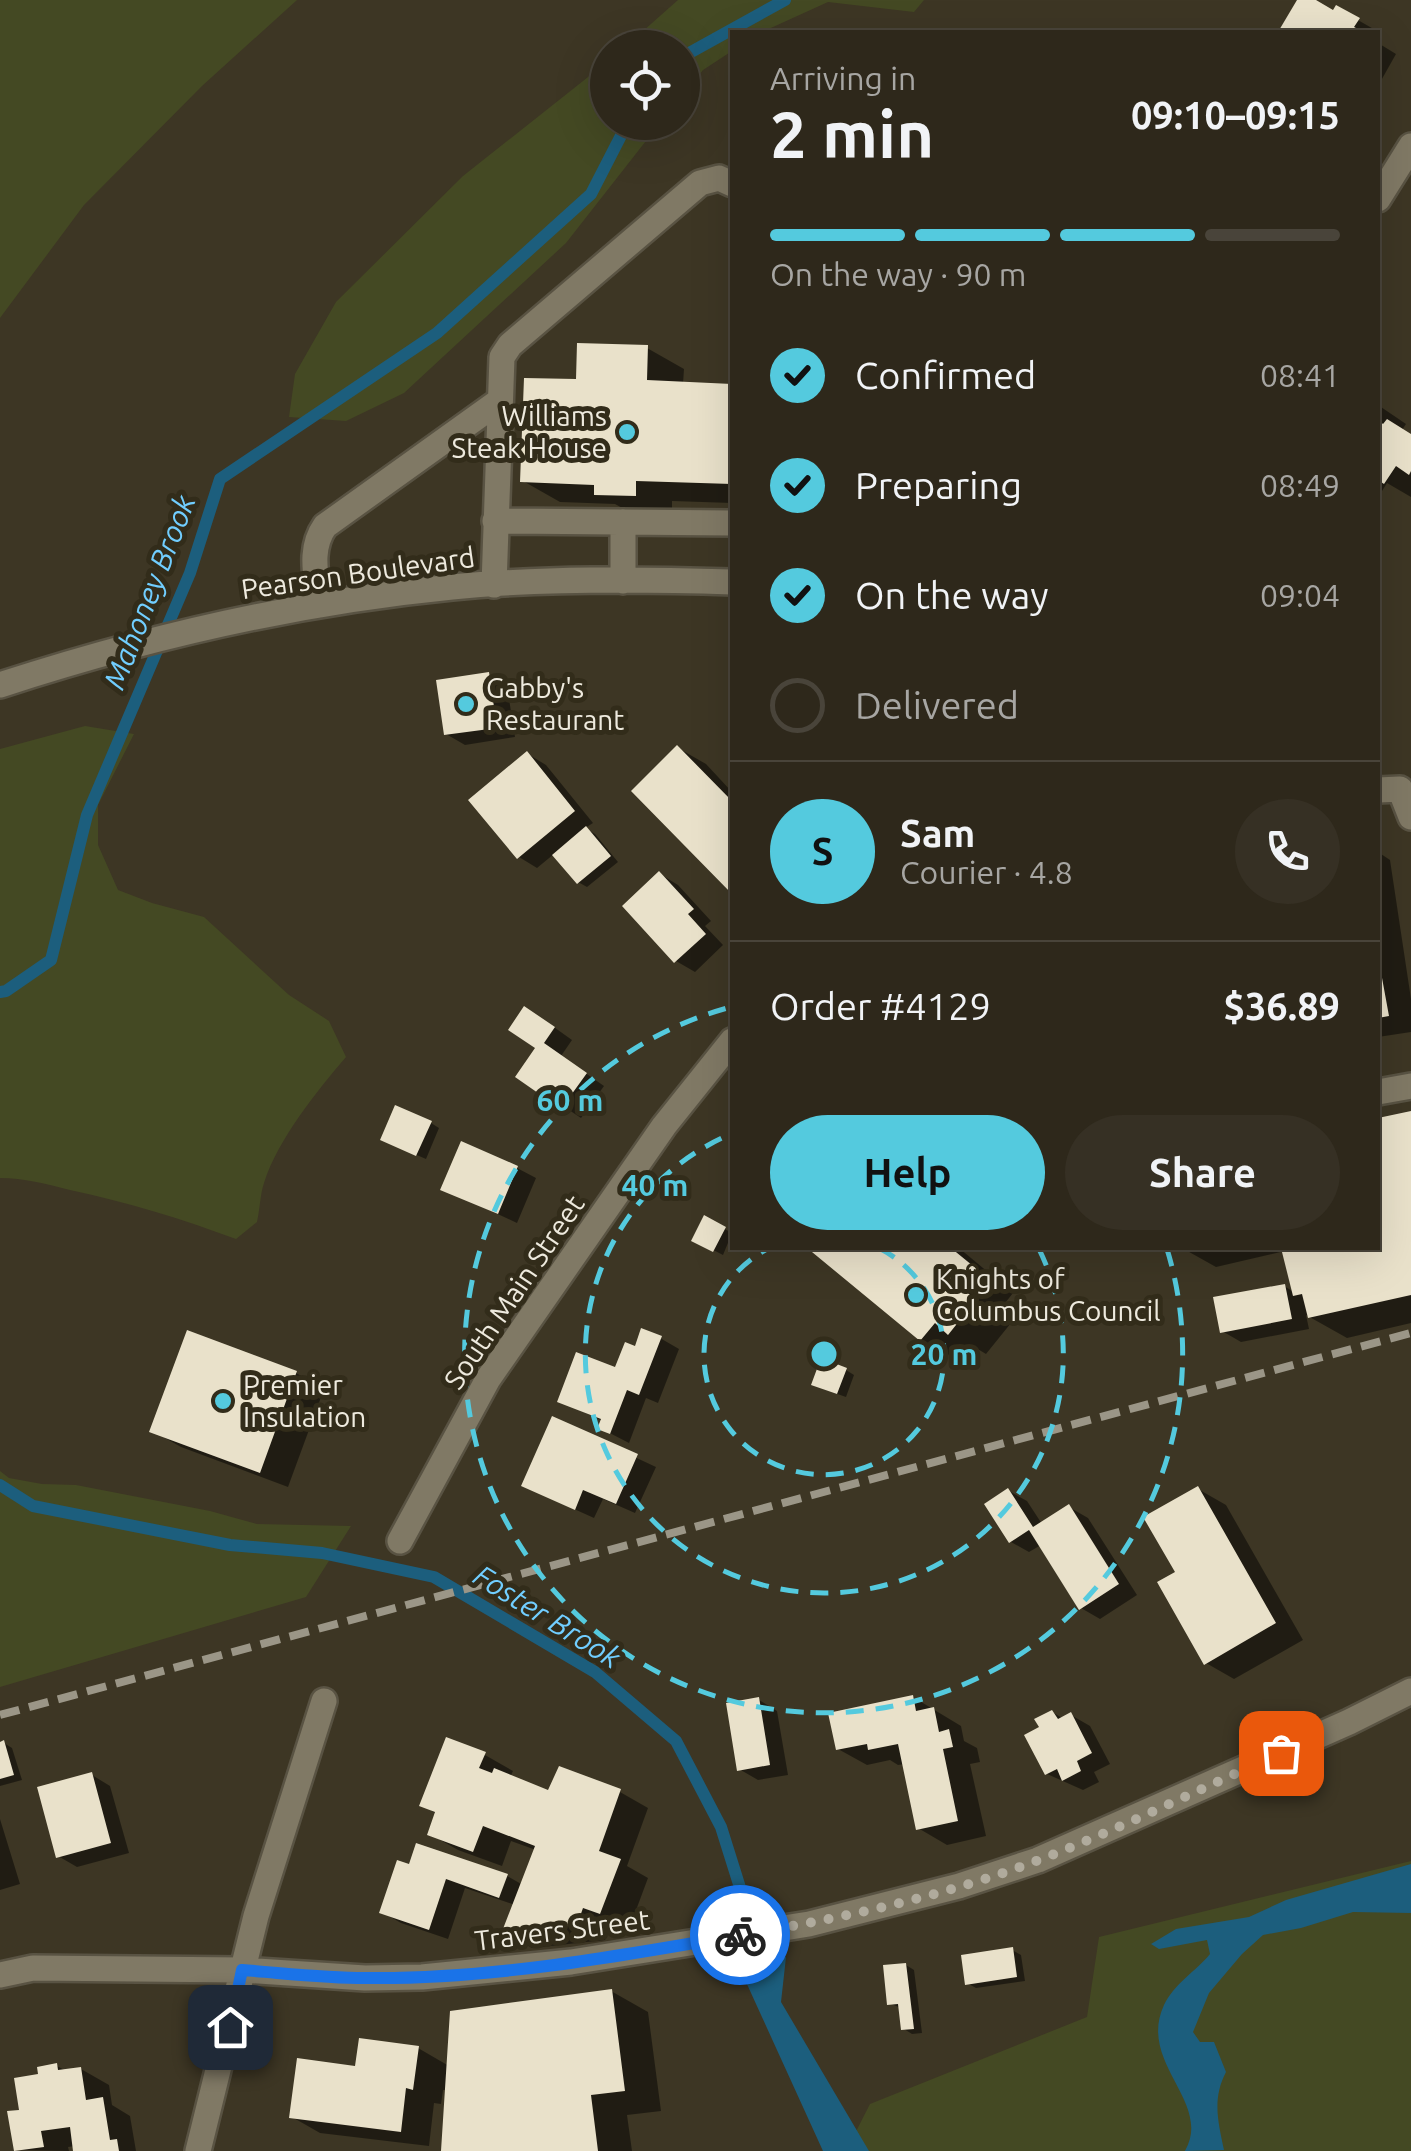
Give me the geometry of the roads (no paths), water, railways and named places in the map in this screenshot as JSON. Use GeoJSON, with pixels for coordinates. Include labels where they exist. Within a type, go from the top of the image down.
{"type":"FeatureCollection","features":[{"type":"Feature","properties":{"kind":"street"},"geometry":{"type":"LineString","coordinates":[[1380,196],[1411,146]]}},
{"type":"Feature","properties":{"kind":"street"},"geometry":{"type":"LineString","coordinates":[[494,585],[499,369],[510,345],[700,183],[719,178],[730,183]]}},
{"type":"Feature","properties":{"kind":"street"},"geometry":{"type":"LineString","coordinates":[[319,605],[314,550],[325,526],[498,402]]}},
{"type":"Feature","properties":{"kind":"street"},"geometry":{"type":"LineString","coordinates":[[495,521],[730,522]]}},
{"type":"Feature","properties":{"kind":"street"},"geometry":{"type":"LineString","coordinates":[[622,522],[623,581]]}},
{"type":"Feature","properties":{"kind":"street","name":"Pearson Boulevard"},"geometry":{"type":"LineString","coordinates":[[0,685],[205,626],[319,605],[494,585],[730,582]]}},
{"type":"Feature","properties":{"kind":"street"},"geometry":{"type":"LineString","coordinates":[[1380,790],[1400,789],[1411,817]]}},
{"type":"Feature","properties":{"kind":"street","name":"South Main Street"},"geometry":{"type":"LineString","coordinates":[[400,1540],[488,1379],[664,1126],[730,1044]]}},
{"type":"Feature","properties":{"kind":"street"},"geometry":{"type":"LineString","coordinates":[[1380,1092],[1411,1086]]}},
{"type":"Feature","properties":{"kind":"street","name":"Travers Street"},"geometry":{"type":"LineString","coordinates":[[0,1975],[33,1968],[422,1977],[571,1962],[809,1924],[958,1886],[1038,1860],[1411,1691]]}},
{"type":"Feature","properties":{"kind":"street"},"geometry":{"type":"LineString","coordinates":[[198,2151],[242,1970],[324,1701]]}},
{"type":"Feature","properties":{"kind":"water"},"geometry":{"type":"Polygon","coordinates":[[[1411,1864],[1411,1913],[1353,1912],[1263,1935],[1209,1993],[1193,2032],[1200,2042],[1214,2042],[1226,2072],[1218,2101],[1224,2150],[1185,2151],[1191,2133],[1190,2116],[1166,2064],[1158,2026],[1168,1997],[1210,1954],[1207,1940],[1159,1949],[1151,1944],[1176,1929],[1249,1917],[1286,1900],[1411,1864]]]}},
{"type":"Feature","properties":{"kind":"water"},"geometry":{"type":"Polygon","coordinates":[[[786,1957],[781,2002],[869,2151],[823,2151],[741,1971],[786,1957]]]}},
{"type":"Feature","properties":{"kind":"waterway","name":"Mahoney Brook"},"geometry":{"type":"LineString","coordinates":[[731,30],[785,0]]}},
{"type":"Feature","properties":{"kind":"waterway","name":"Mahoney Brook"},"geometry":{"type":"LineString","coordinates":[[700,47],[730,30]]}},
{"type":"Feature","properties":{"kind":"waterway","name":"Mahoney Brook"},"geometry":{"type":"LineString","coordinates":[[0,992],[51,960],[87,815],[190,573],[220,479],[437,333],[591,194],[619,140]]}},
{"type":"Feature","properties":{"kind":"waterway","name":"Foster Brook"},"geometry":{"type":"LineString","coordinates":[[0,1485],[33,1506],[230,1545],[322,1553],[434,1577],[595,1672],[676,1741],[721,1827],[769,1980]]}},
{"type":"Feature","properties":{"kind":"railway"},"geometry":{"type":"LineString","coordinates":[[0,1715],[1411,1333]]}},
{"type":"Feature","properties":{"kind":"place","name":"Williams Steak House"},"geometry":{"type":"Point","coordinates":[627,432]}},
{"type":"Feature","properties":{"kind":"place","name":"Gabby's Restaurant"},"geometry":{"type":"Point","coordinates":[466,704]}},
{"type":"Feature","properties":{"kind":"place","name":"Knights of Columbus Council"},"geometry":{"type":"Point","coordinates":[916,1295]}},
{"type":"Feature","properties":{"kind":"place","name":"Premier Insulation"},"geometry":{"type":"Point","coordinates":[223,1401]}}]}
